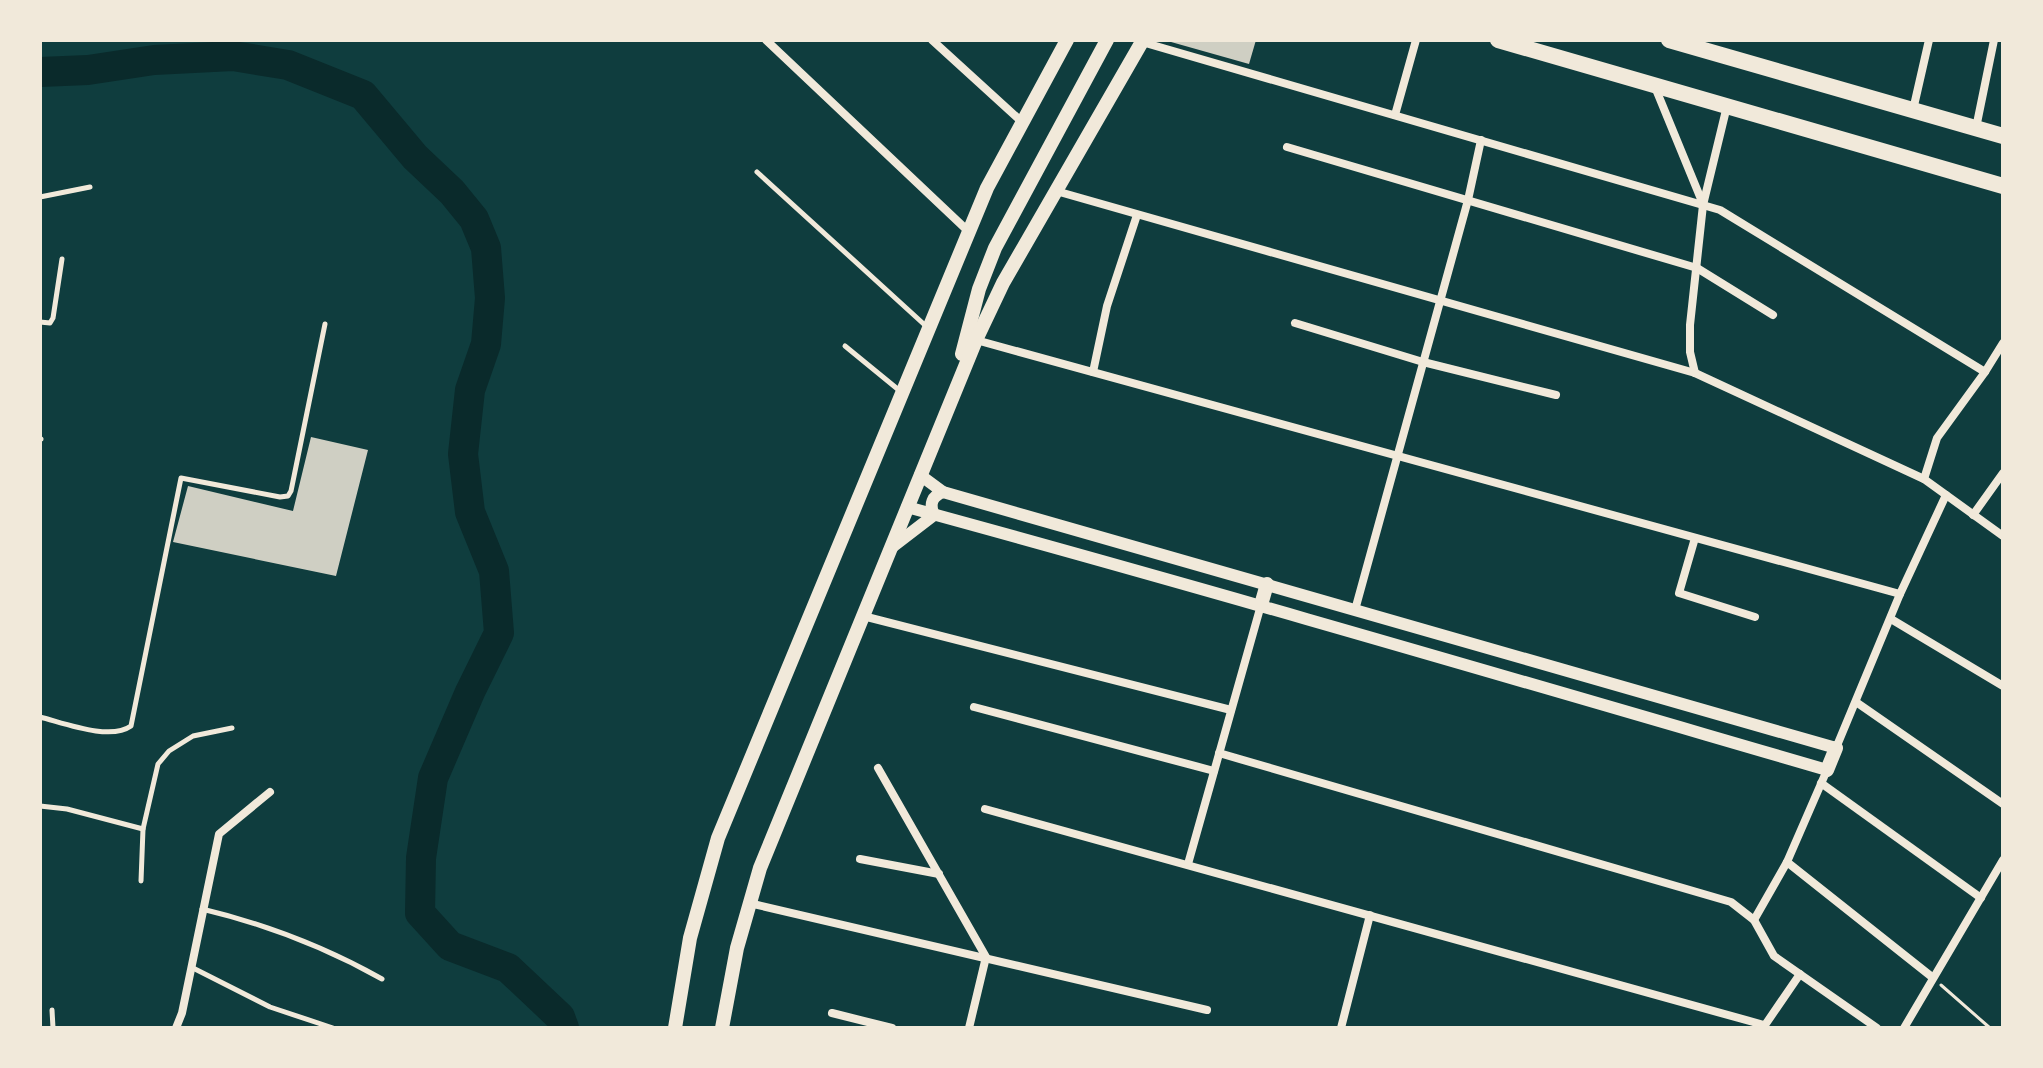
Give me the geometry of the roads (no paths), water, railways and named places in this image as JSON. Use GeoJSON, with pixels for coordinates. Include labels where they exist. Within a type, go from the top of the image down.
{"type":"FeatureCollection","features":[{"type":"Feature","properties":{"kind":"highway"},"geometry":{"type":"LineString","coordinates":[[1498,40],[2003,186]]}},
{"type":"Feature","properties":{"kind":"highway"},"geometry":{"type":"LineString","coordinates":[[1669,40],[1694,44],[2003,136]]}},
{"type":"Feature","properties":{"kind":"main road"},"geometry":{"type":"LineString","coordinates":[[675,1028],[690,938],[716,844],[968,231],[993,176],[1067,40]]}},
{"type":"Feature","properties":{"kind":"main road"},"geometry":{"type":"LineString","coordinates":[[949,405],[972,313],[995,248],[1107,40]]}},
{"type":"Feature","properties":{"kind":"main road"},"geometry":{"type":"LineString","coordinates":[[722,1028],[733,961],[764,857],[976,340],[1003,283],[1143,41]]}},
{"type":"Feature","properties":{"kind":"main road"},"geometry":{"type":"LineString","coordinates":[[1261,605],[1267,584]]}},
{"type":"Feature","properties":{"kind":"main road"},"geometry":{"type":"LineString","coordinates":[[1824,776],[1836,748]]}},
{"type":"Feature","properties":{"kind":"street"},"geometry":{"type":"LineString","coordinates":[[766,40],[968,231]]}},
{"type":"Feature","properties":{"kind":"street"},"geometry":{"type":"LineString","coordinates":[[932,40],[1022,122]]}},
{"type":"Feature","properties":{"kind":"street"},"geometry":{"type":"LineString","coordinates":[[1395,115],[1416,40]]}},
{"type":"Feature","properties":{"kind":"street"},"geometry":{"type":"LineString","coordinates":[[1913,110],[1929,40]]}},
{"type":"Feature","properties":{"kind":"street"},"geometry":{"type":"LineString","coordinates":[[1976,128],[1994,40]]}},
{"type":"Feature","properties":{"kind":"street"},"geometry":{"type":"LineString","coordinates":[[1143,41],[1720,210],[1985,372]]}},
{"type":"Feature","properties":{"kind":"street"},"geometry":{"type":"LineString","coordinates":[[1654,85],[1703,205]]}},
{"type":"Feature","properties":{"kind":"street"},"geometry":{"type":"LineString","coordinates":[[1695,373],[1690,352],[1690,325],[1703,205],[1727,106]]}},
{"type":"Feature","properties":{"kind":"street"},"geometry":{"type":"LineString","coordinates":[[1355,610],[1468,200],[1481,140]]}},
{"type":"Feature","properties":{"kind":"street"},"geometry":{"type":"LineString","coordinates":[[1287,147],[1697,268],[1773,315]]}},
{"type":"Feature","properties":{"kind":"street"},"geometry":{"type":"LineString","coordinates":[[1056,191],[1695,373],[1924,479],[2003,536]]}},
{"type":"Feature","properties":{"kind":"street"},"geometry":{"type":"LineString","coordinates":[[1093,372],[1107,306],[1137,215]]}},
{"type":"Feature","properties":{"kind":"street"},"geometry":{"type":"LineString","coordinates":[[1295,323],[1423,362],[1556,395]]}},
{"type":"Feature","properties":{"kind":"street"},"geometry":{"type":"LineString","coordinates":[[976,340],[1900,594]]}},
{"type":"Feature","properties":{"kind":"street"},"geometry":{"type":"LineString","coordinates":[[1924,479],[1937,438],[2003,343]]}},
{"type":"Feature","properties":{"kind":"street"},"geometry":{"type":"LineString","coordinates":[[1973,515],[2003,473]]}},
{"type":"Feature","properties":{"kind":"street"},"geometry":{"type":"LineString","coordinates":[[920,475],[943,492],[1836,748],[1900,594],[1946,495]]}},
{"type":"Feature","properties":{"kind":"street"},"geometry":{"type":"LineString","coordinates":[[934,515],[931,503],[937,494],[943,492]]}},
{"type":"Feature","properties":{"kind":"street"},"geometry":{"type":"LineString","coordinates":[[907,507],[963,520],[1261,605],[1824,776],[1981,898]]}},
{"type":"Feature","properties":{"kind":"street"},"geometry":{"type":"LineString","coordinates":[[891,548],[934,515]]}},
{"type":"Feature","properties":{"kind":"street"},"geometry":{"type":"LineString","coordinates":[[1695,538],[1679,593],[1755,617]]}},
{"type":"Feature","properties":{"kind":"street"},"geometry":{"type":"LineString","coordinates":[[1188,864],[1261,605]]}},
{"type":"Feature","properties":{"kind":"street"},"geometry":{"type":"LineString","coordinates":[[863,616],[1231,710]]}},
{"type":"Feature","properties":{"kind":"street"},"geometry":{"type":"LineString","coordinates":[[1891,619],[2003,686]]}},
{"type":"Feature","properties":{"kind":"street"},"geometry":{"type":"LineString","coordinates":[[1856,702],[2003,804]]}},
{"type":"Feature","properties":{"kind":"street"},"geometry":{"type":"LineString","coordinates":[[974,707],[1214,771]]}},
{"type":"Feature","properties":{"kind":"street"},"geometry":{"type":"LineString","coordinates":[[1219,753],[1731,902],[1754,920],[1774,956],[1877,1028]]}},
{"type":"Feature","properties":{"kind":"street"},"geometry":{"type":"LineString","coordinates":[[878,768],[986,957],[969,1028]]}},
{"type":"Feature","properties":{"kind":"street"},"geometry":{"type":"LineString","coordinates":[[1754,920],[1787,862],[1824,776]]}},
{"type":"Feature","properties":{"kind":"street"},"geometry":{"type":"LineString","coordinates":[[178,1027],[219,834],[270,792]]}},
{"type":"Feature","properties":{"kind":"street"},"geometry":{"type":"LineString","coordinates":[[985,809],[1764,1027],[1800,974]]}},
{"type":"Feature","properties":{"kind":"street"},"geometry":{"type":"LineString","coordinates":[[860,859],[939,874]]}},
{"type":"Feature","properties":{"kind":"street"},"geometry":{"type":"LineString","coordinates":[[1904,1028],[2003,860]]}},
{"type":"Feature","properties":{"kind":"street"},"geometry":{"type":"LineString","coordinates":[[1787,862],[1932,977]]}},
{"type":"Feature","properties":{"kind":"street"},"geometry":{"type":"LineString","coordinates":[[749,903],[1207,1010]]}},
{"type":"Feature","properties":{"kind":"street"},"geometry":{"type":"LineString","coordinates":[[1341,1028],[1370,915]]}},
{"type":"Feature","properties":{"kind":"street"},"geometry":{"type":"LineString","coordinates":[[832,1013],[892,1028]]}},
{"type":"Feature","properties":{"kind":"lane"},"geometry":{"type":"LineString","coordinates":[[757,172],[928,328]]}},
{"type":"Feature","properties":{"kind":"lane"},"geometry":{"type":"LineString","coordinates":[[40,197],[90,187]]}},
{"type":"Feature","properties":{"kind":"lane"},"geometry":{"type":"LineString","coordinates":[[40,322],[50,323],[53,318],[62,259]]}},
{"type":"Feature","properties":{"kind":"lane"},"geometry":{"type":"LineString","coordinates":[[40,717],[106,733],[123,732],[131,726],[181,478],[288,496],[325,324]]}},
{"type":"Feature","properties":{"kind":"lane"},"geometry":{"type":"LineString","coordinates":[[845,346],[901,392]]}},
{"type":"Feature","properties":{"kind":"lane"},"geometry":{"type":"LineString","coordinates":[[141,881],[143,829],[158,764],[169,751],[193,736],[232,728]]}},
{"type":"Feature","properties":{"kind":"lane"},"geometry":{"type":"LineString","coordinates":[[40,806],[67,809],[143,829]]}},
{"type":"Feature","properties":{"kind":"lane"},"geometry":{"type":"LineString","coordinates":[[202,909],[284,933],[343,958],[382,979]]}},
{"type":"Feature","properties":{"kind":"lane"},"geometry":{"type":"LineString","coordinates":[[190,967],[270,1007],[333,1028]]}},
{"type":"Feature","properties":{"kind":"lane"},"geometry":{"type":"LineString","coordinates":[[52,1010],[53,1028]]}},
{"type":"Feature","properties":{"kind":"waterway"},"geometry":{"type":"LineString","coordinates":[[40,72],[88,70],[154,60],[233,56],[288,65],[363,95],[415,157],[452,192],[474,219],[486,248],[490,298],[486,344],[470,390],[463,454],[470,512],[494,571],[499,633],[433,778],[421,858],[420,913],[450,946],[508,968],[560,1017],[564,1028]]}}]}
